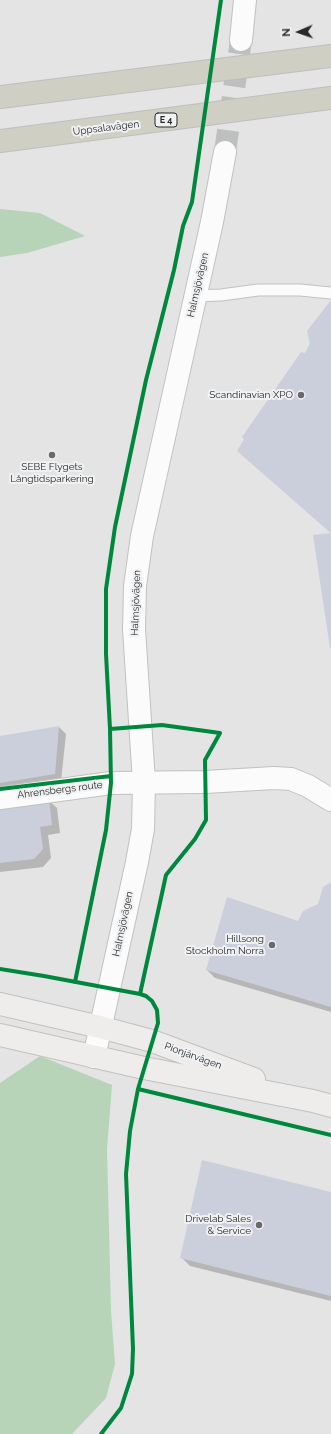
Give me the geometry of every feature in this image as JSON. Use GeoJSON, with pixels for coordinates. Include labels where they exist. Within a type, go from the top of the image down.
{"type":"FeatureCollection","features":[{"type":"Feature","properties":{"kind":"highway"},"geometry":{"type":"LineString","coordinates":[[0,98],[331,56]]}},
{"type":"Feature","properties":{"kind":"highway","name":"Uppsalavägen"},"geometry":{"type":"LineString","coordinates":[[0,141],[331,98]]}},
{"type":"Feature","properties":{"kind":"main road","name":"Pionjärvägen"},"geometry":{"type":"LineString","coordinates":[[0,1004],[100,1027],[152,1041],[322,1103]]}},
{"type":"Feature","properties":{"kind":"main road","name":"Pionjärvägen"},"geometry":{"type":"LineString","coordinates":[[0,1035],[144,1068],[322,1103]]}},
{"type":"Feature","properties":{"kind":"street"},"geometry":{"type":"LineString","coordinates":[[241,40],[245,0]]}},
{"type":"Feature","properties":{"kind":"street","name":"Halmsjövägen"},"geometry":{"type":"LineString","coordinates":[[94,1057],[143,829],[144,782],[134,629],[135,586],[142,536],[225,152]]}},
{"type":"Feature","properties":{"kind":"street","name":"Ahrensbergs route"},"geometry":{"type":"LineString","coordinates":[[0,798],[111,784],[144,782],[206,782],[254,778],[291,779],[308,786],[331,800]]}},
{"type":"Feature","properties":{"kind":"lane"},"geometry":{"type":"LineString","coordinates":[[195,296],[221,295],[258,290],[300,290],[331,293]]}},
{"type":"Feature","properties":{"kind":"green space"},"geometry":{"type":"Polygon","coordinates":[[[0,209],[40,213],[85,236],[27,253],[0,257],[0,209]]]}},
{"type":"Feature","properties":{"kind":"green space"},"geometry":{"type":"Polygon","coordinates":[[[40,1056],[112,1085],[107,1149],[111,1311],[115,1364],[106,1398],[72,1434],[0,1434],[0,1083],[40,1056]]]}},
{"type":"Feature","properties":{"kind":"building","name":"Scandinavian XPO"},"geometry":{"type":"Polygon","coordinates":[[[331,300],[331,533],[237,451],[244,439],[242,437],[301,352],[305,353],[310,344],[307,331],[331,300]]]}},
{"type":"Feature","properties":{"kind":"building"},"geometry":{"type":"Polygon","coordinates":[[[331,533],[331,648],[330,648],[313,535],[331,533]]]}},
{"type":"Feature","properties":{"kind":"building"},"geometry":{"type":"Polygon","coordinates":[[[59,726],[55,774],[0,783],[0,736],[59,726]]]}},
{"type":"Feature","properties":{"kind":"building"},"geometry":{"type":"Polygon","coordinates":[[[49,799],[52,825],[40,827],[43,849],[34,859],[0,863],[0,806],[49,799]]]}},
{"type":"Feature","properties":{"kind":"building","name":"Hillsong Stockholm Norra"},"geometry":{"type":"Polygon","coordinates":[[[331,882],[331,1007],[206,970],[227,897],[298,921],[303,911],[318,904],[323,887],[331,882]]]}},
{"type":"Feature","properties":{"kind":"building","name":"Drivelab Sales & Service"},"geometry":{"type":"Polygon","coordinates":[[[202,1160],[331,1192],[331,1296],[180,1258],[202,1160]]]}},
{"type":"Feature","properties":{"kind":"tunnel"},"geometry":{"type":"LineString","coordinates":[[225,152],[241,40]]}},
{"type":"Feature","properties":{"kind":"cycle path"},"geometry":{"type":"LineString","coordinates":[[75,982],[106,830],[111,783],[106,654],[106,589],[115,527],[146,380],[174,270],[183,226],[192,202],[221,0]]}},
{"type":"Feature","properties":{"kind":"cycle path"},"geometry":{"type":"LineString","coordinates":[[110,729],[162,725],[220,733],[205,760],[206,820],[195,839],[166,875],[140,994]]}},
{"type":"Feature","properties":{"kind":"cycle path"},"geometry":{"type":"LineString","coordinates":[[0,789],[111,776]]}},
{"type":"Feature","properties":{"kind":"cycle path"},"geometry":{"type":"LineString","coordinates":[[0,969],[140,994],[146,996],[152,1001],[157,1010],[158,1023],[138,1089],[130,1131],[126,1174],[133,1349],[132,1374],[121,1408],[101,1434]]}},
{"type":"Feature","properties":{"kind":"cycle path"},"geometry":{"type":"LineString","coordinates":[[138,1089],[331,1135]]}},
{"type":"Feature","properties":{"kind":"place","name":"Scandinavian XPO"},"geometry":{"type":"Point","coordinates":[301,395]}},
{"type":"Feature","properties":{"kind":"place","name":"SEBE Flygets Långtidsparkering"},"geometry":{"type":"Point","coordinates":[52,455]}},
{"type":"Feature","properties":{"kind":"place","name":"Hillsong Stockholm Norra"},"geometry":{"type":"Point","coordinates":[272,945]}},
{"type":"Feature","properties":{"kind":"place","name":"Drivelab Sales & Service"},"geometry":{"type":"Point","coordinates":[259,1225]}}]}
